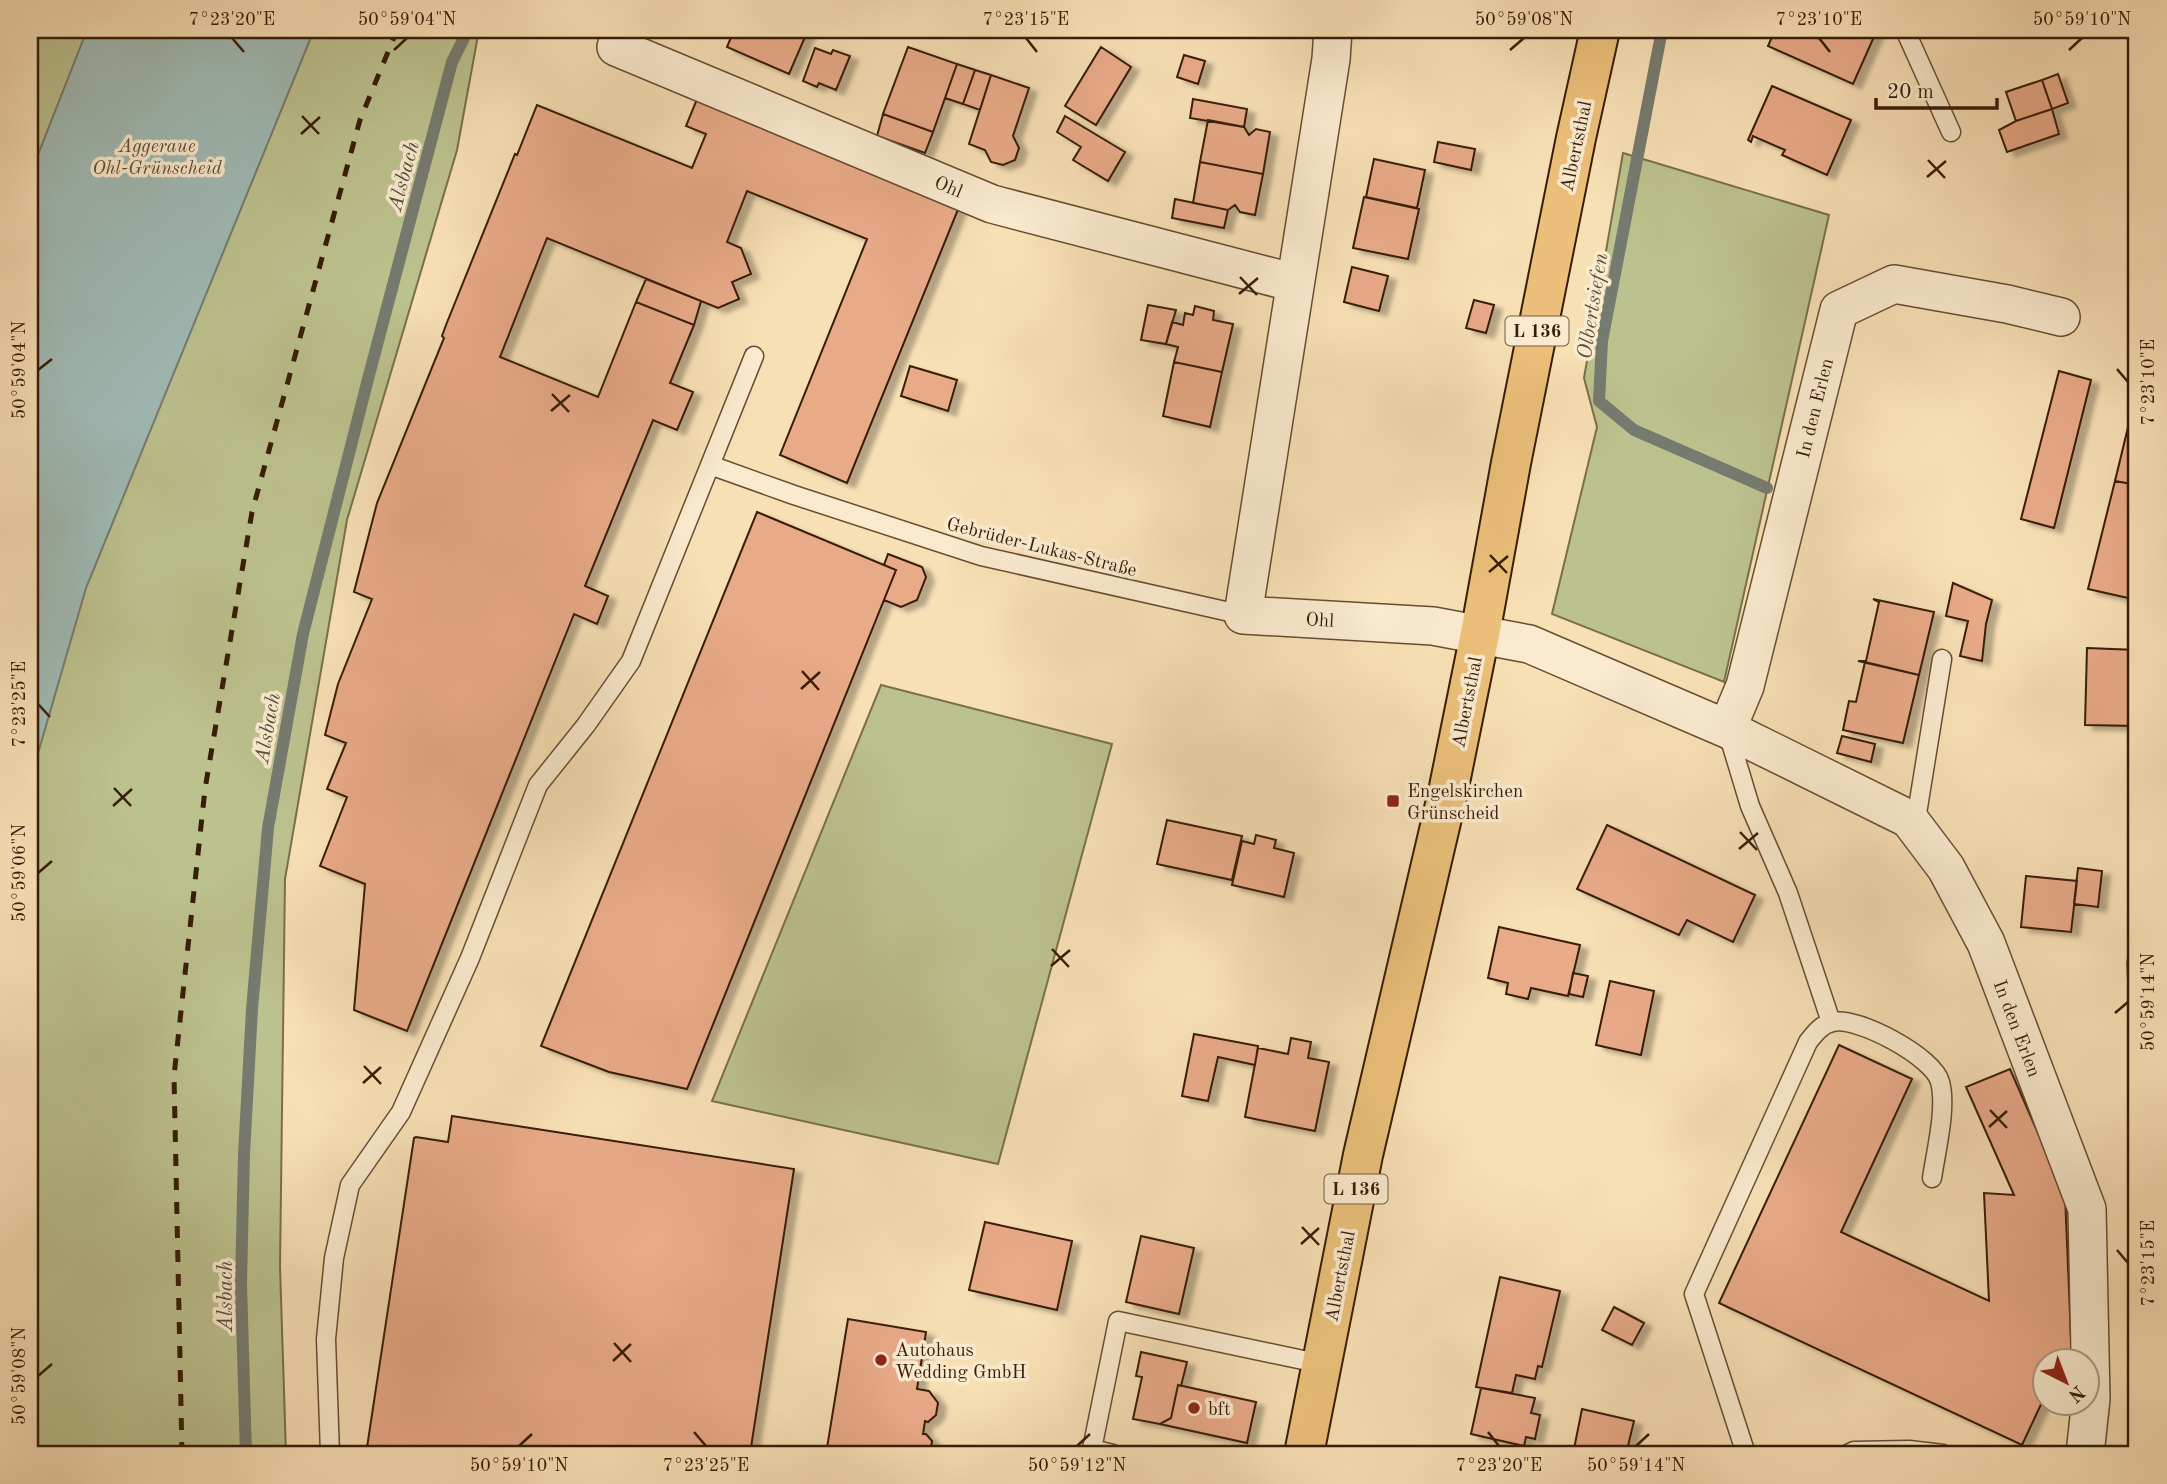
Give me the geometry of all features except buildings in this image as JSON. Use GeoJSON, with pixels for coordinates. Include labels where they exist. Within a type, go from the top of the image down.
{"type":"FeatureCollection","features":[{"type":"Feature","properties":{"kind":"main road","name":"Albertsthal"},"geometry":{"type":"LineString","coordinates":[[1304,1454],[1363,1155],[1445,805],[1573,152],[1600,30]]}},
{"type":"Feature","properties":{"kind":"street"},"geometry":{"type":"LineString","coordinates":[[1243,615],[1334,30]]}},
{"type":"Feature","properties":{"kind":"street","name":"Ohl"},"geometry":{"type":"LineString","coordinates":[[616,47],[992,204],[1295,283]]}},
{"type":"Feature","properties":{"kind":"street","name":"In den Erlen"},"geometry":{"type":"LineString","coordinates":[[1727,729],[1745,686],[1839,310],[1894,284],[2007,304],[2061,317]]}},
{"type":"Feature","properties":{"kind":"street","name":"Ohl"},"geometry":{"type":"LineString","coordinates":[[1243,615],[1433,626],[1480,634]]}},
{"type":"Feature","properties":{"kind":"street","name":"In den Erlen"},"geometry":{"type":"LineString","coordinates":[[1480,634],[1529,644],[1727,729],[1909,819],[1947,868],[1986,943],[2087,1209],[2091,1399],[2085,1454]]}},
{"type":"Feature","properties":{"kind":"lane"},"geometry":{"type":"LineString","coordinates":[[1905,30],[1951,132]]}},
{"type":"Feature","properties":{"kind":"lane"},"geometry":{"type":"LineString","coordinates":[[330,1454],[326,1339],[334,1258],[350,1185],[401,1112],[470,958],[538,785],[631,661],[754,356]]}},
{"type":"Feature","properties":{"kind":"lane","name":"Gebrüder-Lukas-Straße"},"geometry":{"type":"LineString","coordinates":[[710,464],[794,495],[981,556],[1243,615]]}},
{"type":"Feature","properties":{"kind":"lane"},"geometry":{"type":"LineString","coordinates":[[1914,826],[1942,659]]}},
{"type":"Feature","properties":{"kind":"lane"},"geometry":{"type":"LineString","coordinates":[[1727,729],[1750,806],[1788,892],[1830,1022]]}},
{"type":"Feature","properties":{"kind":"lane"},"geometry":{"type":"LineString","coordinates":[[1746,1454],[1694,1294],[1808,1042],[1818,1029],[1830,1022],[1858,1023],[1912,1051],[1931,1066],[1940,1080],[1942,1102],[1932,1178]]}},
{"type":"Feature","properties":{"kind":"lane"},"geometry":{"type":"LineString","coordinates":[[1113,1454],[1092,1449],[1118,1321],[1322,1364]]}},
{"type":"Feature","properties":{"kind":"lane"},"geometry":{"type":"LineString","coordinates":[[1848,1454],[1854,1451],[1909,1450],[1942,1454]]}},
{"type":"Feature","properties":{"kind":"green space","name":"Aggeraue Ohl-Grünscheid"},"geometry":{"type":"Polygon","coordinates":[[[30,30],[479,30],[457,150],[347,520],[285,879],[280,1266],[286,1454],[30,1454],[30,30]]]}},
{"type":"Feature","properties":{"kind":"green space"},"geometry":{"type":"Polygon","coordinates":[[[1623,153],[1829,215],[1724,682],[1552,614],[1597,427],[1584,378],[1623,153]]]}},
{"type":"Feature","properties":{"kind":"green space"},"geometry":{"type":"Polygon","coordinates":[[[881,685],[1112,744],[998,1164],[712,1101],[881,685]]]}},
{"type":"Feature","properties":{"kind":"green space"},"geometry":{"type":"Polygon","coordinates":[[[2137,923],[2137,1145],[2127,962],[2137,923]]]}},
{"type":"Feature","properties":{"kind":"water"},"geometry":{"type":"Polygon","coordinates":[[[87,30],[314,30],[86,588],[30,781],[30,175],[87,30]]]}},
{"type":"Feature","properties":{"kind":"waterway","name":"Alsbach"},"geometry":{"type":"LineString","coordinates":[[246,1454],[241,1284],[244,1154],[252,1009],[268,828],[303,634],[452,62],[468,30]]}},
{"type":"Feature","properties":{"kind":"waterway","name":"Olbertsiefen"},"geometry":{"type":"LineString","coordinates":[[1662,30],[1602,341],[1599,401],[1634,430],[1767,488]]}},
{"type":"Feature","properties":{"kind":"railway"},"geometry":{"type":"LineString","coordinates":[[182,1454],[174,1076],[205,789],[252,512],[360,120],[397,30]]}},
{"type":"Feature","properties":{"kind":"place","name":"Engelskirchen Grünscheid"},"geometry":{"type":"Point","coordinates":[1393,801]}},
{"type":"Feature","properties":{"kind":"place","name":"Autohaus Wedding GmbH"},"geometry":{"type":"Point","coordinates":[881,1360]}},
{"type":"Feature","properties":{"kind":"place","name":"bft"},"geometry":{"type":"Point","coordinates":[1194,1408]}}]}
